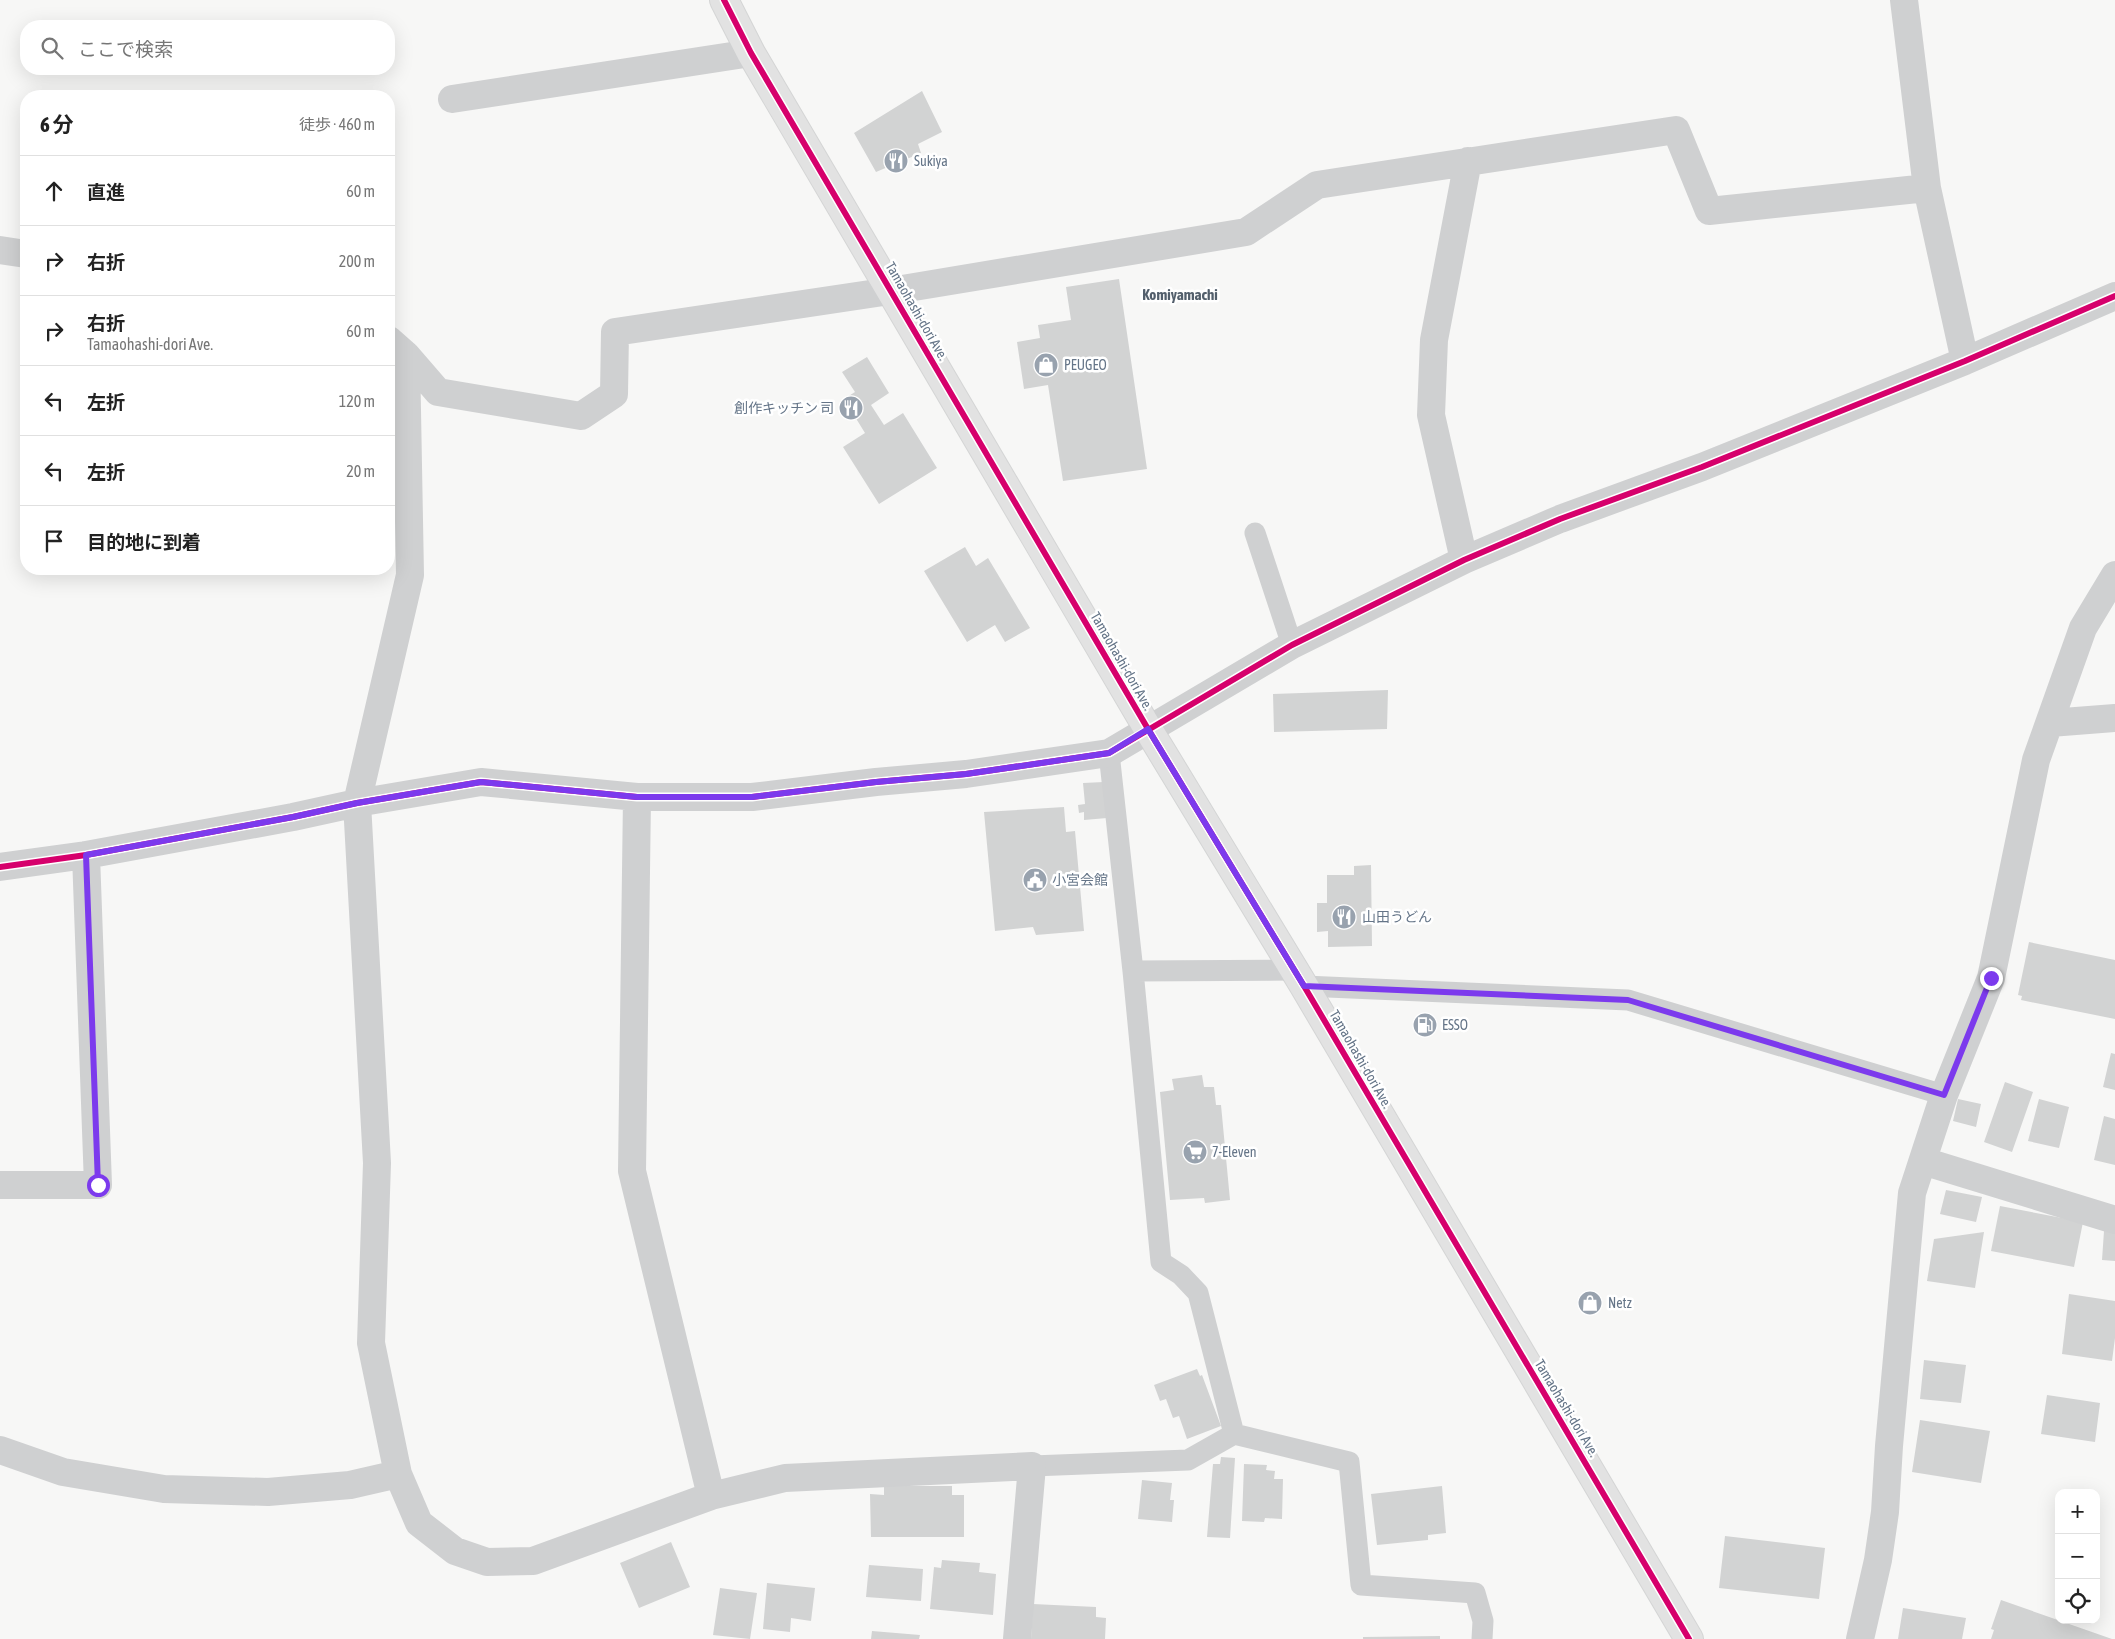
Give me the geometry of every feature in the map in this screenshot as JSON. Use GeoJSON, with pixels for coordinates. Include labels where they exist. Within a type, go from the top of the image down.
{"type":"FeatureCollection","features":[{"type":"Feature","properties":{"kind":"main road","name":"Tamaohashi-dori Ave."},"geometry":{"type":"LineString","coordinates":[[724,0],[751,53],[890,291],[1689,1639]]}},
{"type":"Feature","properties":{"kind":"street"},"geometry":{"type":"LineString","coordinates":[[1904,0],[1927,188],[1966,361]]}},
{"type":"Feature","properties":{"kind":"street"},"geometry":{"type":"LineString","coordinates":[[452,99],[751,53]]}},
{"type":"Feature","properties":{"kind":"street"},"geometry":{"type":"LineString","coordinates":[[398,347],[438,392],[581,416],[614,394],[615,332],[890,291],[1246,232],[1317,185],[1676,130],[1709,211],[1927,188]]}},
{"type":"Feature","properties":{"kind":"street"},"geometry":{"type":"LineString","coordinates":[[1464,560],[1430,415],[1434,340],[1468,161]]}},
{"type":"Feature","properties":{"kind":"street"},"geometry":{"type":"LineString","coordinates":[[0,250],[20,253]]}},
{"type":"Feature","properties":{"kind":"street"},"geometry":{"type":"LineString","coordinates":[[0,867],[86,855],[293,817],[357,803],[481,782],[637,797],[752,797],[876,782],[966,774],[1109,753],[1292,644],[1464,560],[1560,519],[1702,467],[1966,361],[2115,296]]}},
{"type":"Feature","properties":{"kind":"street"},"geometry":{"type":"LineString","coordinates":[[398,347],[410,575],[357,803],[377,1163],[372,1343],[398,1474],[419,1523],[454,1551],[487,1562],[533,1561],[710,1496],[785,1478],[1032,1466],[1017,1639]]}},
{"type":"Feature","properties":{"kind":"street"},"geometry":{"type":"LineString","coordinates":[[1860,1639],[1878,1560],[1885,1512],[1889,1446],[1912,1193],[1944,1095],[1991,978],[2036,760],[2083,628],[2115,575]]}},
{"type":"Feature","properties":{"kind":"street"},"geometry":{"type":"LineString","coordinates":[[2050,723],[2115,718]]}},
{"type":"Feature","properties":{"kind":"street"},"geometry":{"type":"LineString","coordinates":[[637,797],[632,1171],[710,1496]]}},
{"type":"Feature","properties":{"kind":"street"},"geometry":{"type":"LineString","coordinates":[[0,1185],[98,1185],[86,855]]}},
{"type":"Feature","properties":{"kind":"street"},"geometry":{"type":"LineString","coordinates":[[1923,1161],[2115,1220]]}},
{"type":"Feature","properties":{"kind":"street"},"geometry":{"type":"LineString","coordinates":[[0,1450],[63,1472],[164,1488],[268,1492],[350,1485],[398,1474]]}},
{"type":"Feature","properties":{"kind":"lane"},"geometry":{"type":"LineString","coordinates":[[1255,534],[1292,644]]}},
{"type":"Feature","properties":{"kind":"lane"},"geometry":{"type":"LineString","coordinates":[[1109,753],[1133,971],[1161,1262],[1181,1275],[1198,1293],[1234,1434]]}},
{"type":"Feature","properties":{"kind":"lane"},"geometry":{"type":"LineString","coordinates":[[1133,971],[1298,978],[1628,1000],[1944,1095]]}},
{"type":"Feature","properties":{"kind":"lane"},"geometry":{"type":"LineString","coordinates":[[1032,1466],[1188,1460],[1234,1434],[1349,1462],[1361,1585],[1475,1593],[1483,1621],[1482,1639]]}},
{"type":"Feature","properties":{"kind":"building"},"geometry":{"type":"Polygon","coordinates":[[[922,91],[942,132],[918,144],[921,153],[876,172],[854,133],[922,91]]]}},
{"type":"Feature","properties":{"kind":"building"},"geometry":{"type":"Polygon","coordinates":[[[1119,279],[1147,469],[1063,481],[1048,385],[1024,389],[1017,342],[1040,338],[1038,325],[1071,320],[1066,287],[1119,279]]]}},
{"type":"Feature","properties":{"kind":"building"},"geometry":{"type":"Polygon","coordinates":[[[867,357],[889,393],[871,405],[884,425],[903,413],[937,468],[879,504],[843,447],[865,433],[844,399],[855,392],[842,372],[867,357]]]}},
{"type":"Feature","properties":{"kind":"building"},"geometry":{"type":"Polygon","coordinates":[[[965,547],[976,566],[988,558],[1030,628],[1005,642],[995,625],[967,642],[924,571],[965,547]]]}},
{"type":"Feature","properties":{"kind":"building"},"geometry":{"type":"Polygon","coordinates":[[[1388,690],[1387,729],[1274,732],[1273,694],[1388,690]]]}},
{"type":"Feature","properties":{"kind":"building"},"geometry":{"type":"Polygon","coordinates":[[[1104,782],[1107,818],[1084,820],[1084,812],[1079,813],[1078,805],[1085,804],[1083,783],[1104,782]]]}},
{"type":"Feature","properties":{"kind":"building","name":"小宮会館"},"geometry":{"type":"Polygon","coordinates":[[[1064,807],[1066,832],[1075,831],[1084,931],[1036,935],[1033,927],[995,931],[984,812],[1064,807]]]}},
{"type":"Feature","properties":{"kind":"building","name":"山田うどん"},"geometry":{"type":"Polygon","coordinates":[[[1371,865],[1372,946],[1328,947],[1328,931],[1317,932],[1317,903],[1327,903],[1327,875],[1354,875],[1354,866],[1371,865]]]}},
{"type":"Feature","properties":{"kind":"building"},"geometry":{"type":"Polygon","coordinates":[[[2029,942],[2115,960],[2115,1019],[2021,1000],[2022,996],[2018,995],[2029,942]]]}},
{"type":"Feature","properties":{"kind":"building"},"geometry":{"type":"Polygon","coordinates":[[[2111,1053],[2115,1054],[2115,1090],[2103,1087],[2111,1053]]]}},
{"type":"Feature","properties":{"kind":"building","name":"7-Eleven"},"geometry":{"type":"Polygon","coordinates":[[[1202,1075],[1204,1087],[1214,1087],[1216,1105],[1221,1105],[1230,1200],[1205,1203],[1204,1198],[1170,1200],[1160,1092],[1174,1090],[1172,1079],[1202,1075]]]}},
{"type":"Feature","properties":{"kind":"building"},"geometry":{"type":"Polygon","coordinates":[[[2005,1082],[2033,1092],[2012,1152],[1984,1142],[2005,1082]]]}},
{"type":"Feature","properties":{"kind":"building"},"geometry":{"type":"Polygon","coordinates":[[[1958,1099],[1981,1104],[1976,1127],[1953,1121],[1958,1099]]]}},
{"type":"Feature","properties":{"kind":"building"},"geometry":{"type":"Polygon","coordinates":[[[2039,1099],[2069,1107],[2059,1148],[2028,1141],[2039,1099]]]}},
{"type":"Feature","properties":{"kind":"building"},"geometry":{"type":"Polygon","coordinates":[[[2104,1116],[2115,1119],[2115,1165],[2094,1160],[2104,1116]]]}},
{"type":"Feature","properties":{"kind":"building"},"geometry":{"type":"Polygon","coordinates":[[[1946,1190],[1982,1197],[1976,1222],[1940,1214],[1946,1190]]]}},
{"type":"Feature","properties":{"kind":"building"},"geometry":{"type":"Polygon","coordinates":[[[2000,1206],[2083,1222],[2074,1267],[1991,1251],[2000,1206]]]}},
{"type":"Feature","properties":{"kind":"building"},"geometry":{"type":"Polygon","coordinates":[[[2104,1231],[2115,1232],[2115,1261],[2102,1260],[2104,1231]]]}},
{"type":"Feature","properties":{"kind":"building"},"geometry":{"type":"Polygon","coordinates":[[[1984,1232],[1975,1288],[1927,1281],[1934,1239],[1984,1232]]]}},
{"type":"Feature","properties":{"kind":"building"},"geometry":{"type":"Polygon","coordinates":[[[2069,1294],[2115,1301],[2115,1338],[2112,1361],[2062,1354],[2069,1294]]]}},
{"type":"Feature","properties":{"kind":"building"},"geometry":{"type":"Polygon","coordinates":[[[1924,1360],[1966,1365],[1961,1403],[1920,1399],[1924,1360]]]}},
{"type":"Feature","properties":{"kind":"building"},"geometry":{"type":"Polygon","coordinates":[[[1197,1369],[1200,1376],[1202,1375],[1221,1426],[1187,1439],[1179,1416],[1173,1418],[1166,1399],[1160,1401],[1154,1385],[1197,1369]]]}},
{"type":"Feature","properties":{"kind":"building"},"geometry":{"type":"Polygon","coordinates":[[[2047,1395],[2100,1403],[2095,1442],[2041,1434],[2047,1395]]]}},
{"type":"Feature","properties":{"kind":"building"},"geometry":{"type":"Polygon","coordinates":[[[1920,1420],[1990,1431],[1981,1483],[1912,1472],[1920,1420]]]}},
{"type":"Feature","properties":{"kind":"building"},"geometry":{"type":"Polygon","coordinates":[[[1221,1457],[1235,1458],[1230,1538],[1207,1537],[1213,1464],[1220,1464],[1221,1457]]]}},
{"type":"Feature","properties":{"kind":"building"},"geometry":{"type":"Polygon","coordinates":[[[1244,1464],[1267,1465],[1266,1470],[1275,1471],[1274,1479],[1283,1479],[1282,1519],[1265,1518],[1264,1522],[1242,1521],[1244,1464]]]}},
{"type":"Feature","properties":{"kind":"building"},"geometry":{"type":"Polygon","coordinates":[[[1142,1480],[1172,1483],[1170,1500],[1174,1500],[1172,1522],[1138,1519],[1142,1480]]]}},
{"type":"Feature","properties":{"kind":"building"},"geometry":{"type":"Polygon","coordinates":[[[884,1486],[952,1486],[952,1495],[964,1495],[964,1537],[871,1537],[870,1494],[884,1495],[884,1486]]]}},
{"type":"Feature","properties":{"kind":"building"},"geometry":{"type":"Polygon","coordinates":[[[1442,1486],[1446,1533],[1428,1535],[1428,1540],[1377,1545],[1371,1494],[1442,1486]]]}},
{"type":"Feature","properties":{"kind":"building"},"geometry":{"type":"Polygon","coordinates":[[[1725,1536],[1825,1548],[1819,1599],[1719,1588],[1725,1536]]]}},
{"type":"Feature","properties":{"kind":"building"},"geometry":{"type":"Polygon","coordinates":[[[671,1542],[690,1587],[639,1608],[620,1563],[671,1542]]]}},
{"type":"Feature","properties":{"kind":"building"},"geometry":{"type":"Polygon","coordinates":[[[942,1560],[980,1563],[979,1572],[996,1574],[993,1615],[930,1609],[934,1567],[941,1568],[942,1560]]]}},
{"type":"Feature","properties":{"kind":"building"},"geometry":{"type":"Polygon","coordinates":[[[869,1565],[923,1569],[921,1601],[866,1597],[869,1565]]]}},
{"type":"Feature","properties":{"kind":"building"},"geometry":{"type":"Polygon","coordinates":[[[767,1583],[815,1588],[811,1621],[791,1618],[790,1632],[763,1629],[767,1583]]]}},
{"type":"Feature","properties":{"kind":"building"},"geometry":{"type":"Polygon","coordinates":[[[720,1588],[757,1593],[750,1639],[713,1635],[720,1588]]]}},
{"type":"Feature","properties":{"kind":"building"},"geometry":{"type":"Polygon","coordinates":[[[2001,1600],[2055,1619],[2055,1624],[2069,1624],[2112,1639],[1991,1639],[1994,1630],[1991,1629],[2001,1600]]]}},
{"type":"Feature","properties":{"kind":"building"},"geometry":{"type":"Polygon","coordinates":[[[1033,1604],[1096,1607],[1096,1617],[1106,1618],[1105,1639],[1031,1639],[1033,1604]]]}},
{"type":"Feature","properties":{"kind":"building"},"geometry":{"type":"Polygon","coordinates":[[[1903,1608],[1966,1618],[1962,1639],[1898,1639],[1903,1608]]]}},
{"type":"Feature","properties":{"kind":"building"},"geometry":{"type":"Polygon","coordinates":[[[872,1631],[920,1635],[919,1639],[871,1639],[872,1631]]]}},
{"type":"Feature","properties":{"kind":"building"},"geometry":{"type":"Polygon","coordinates":[[[1440,1636],[1440,1639],[1363,1639],[1363,1637],[1440,1636]]]}},
{"type":"Feature","properties":{"kind":"cycle path"},"geometry":{"type":"LineString","coordinates":[[724,0],[751,53],[1148,729],[1304,986],[1689,1639]]}},
{"type":"Feature","properties":{"kind":"cycle path"},"geometry":{"type":"LineString","coordinates":[[0,867],[86,855],[293,817],[357,803],[481,782],[637,797],[752,797],[876,782],[966,774],[1109,753],[1292,645],[1464,560],[1560,519],[1702,467],[1965,361],[2115,296]]}},
{"type":"Feature","properties":{"kind":"place","name":"Sukiya"},"geometry":{"type":"Point","coordinates":[896,161]}},
{"type":"Feature","properties":{"kind":"place","name":"PEUGEO"},"geometry":{"type":"Point","coordinates":[1046,365]}},
{"type":"Feature","properties":{"kind":"place","name":"創作キッチン 司"},"geometry":{"type":"Point","coordinates":[851,408]}},
{"type":"Feature","properties":{"kind":"place","name":"小宮会館"},"geometry":{"type":"Point","coordinates":[1035,880]}},
{"type":"Feature","properties":{"kind":"place","name":"山田うどん"},"geometry":{"type":"Point","coordinates":[1344,917]}},
{"type":"Feature","properties":{"kind":"place","name":"ESSO"},"geometry":{"type":"Point","coordinates":[1425,1025]}},
{"type":"Feature","properties":{"kind":"place","name":"7-Eleven"},"geometry":{"type":"Point","coordinates":[1195,1152]}},
{"type":"Feature","properties":{"kind":"place","name":"Netz"},"geometry":{"type":"Point","coordinates":[1590,1303]}},
{"type":"Feature","properties":{"kind":"district","name":"Komiyamachi"},"geometry":{"type":"Point","coordinates":[1180,295]}},
{"type":"Feature","properties":{"kind":"route"},"geometry":{"type":"LineString","coordinates":[[98,1185],[86,855],[293,817],[357,803],[481,782],[637,797],[752,797],[876,782],[966,774],[1109,753],[1148,729],[1304,986],[1628,1000],[1944,1095],[1991,978]]}}]}
